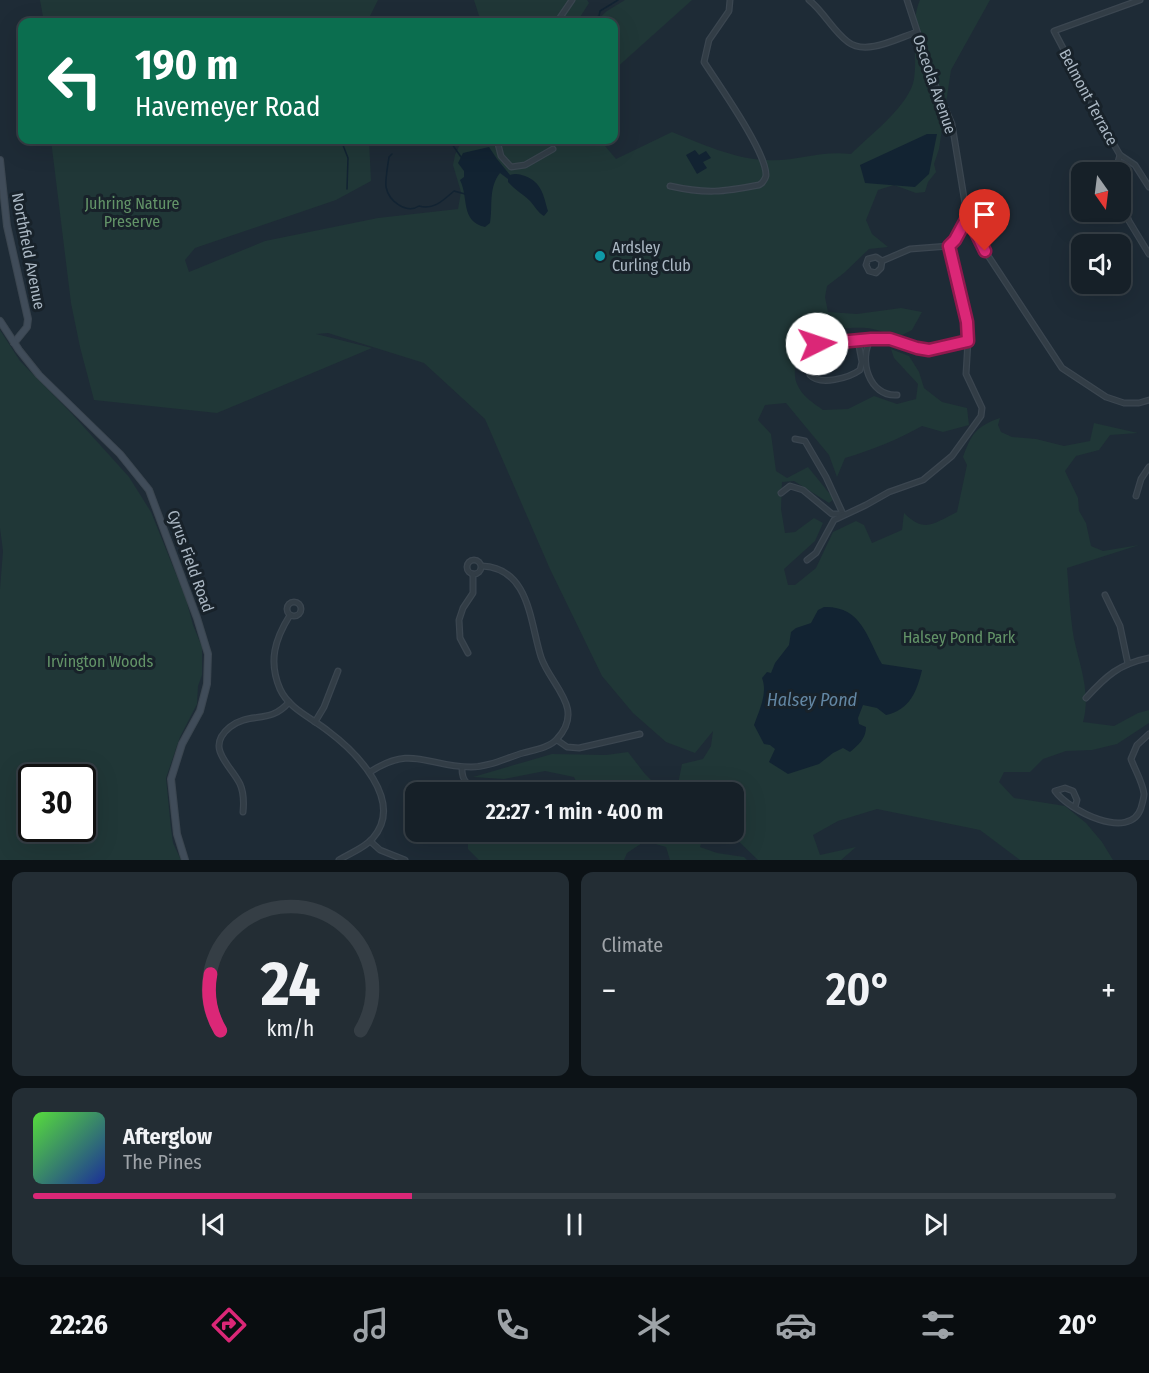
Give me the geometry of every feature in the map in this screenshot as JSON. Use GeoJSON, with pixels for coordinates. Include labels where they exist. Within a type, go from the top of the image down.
{"type":"FeatureCollection","features":[{"type":"Feature","properties":{"kind":"street"},"geometry":{"type":"LineString","coordinates":[[560,18],[572,0]]}},
{"type":"Feature","properties":{"kind":"street"},"geometry":{"type":"LineString","coordinates":[[670,186],[708,193],[759,185],[765,178],[764,166],[750,133],[704,62],[710,39],[729,11],[730,0]]}},
{"type":"Feature","properties":{"kind":"street"},"geometry":{"type":"LineString","coordinates":[[809,0],[848,42],[859,48],[879,45],[917,32]]}},
{"type":"Feature","properties":{"kind":"street","name":"Osceola Avenue"},"geometry":{"type":"LineString","coordinates":[[907,0],[932,77],[952,124],[968,216],[985,251],[1062,368],[1106,397],[1124,403],[1149,400]]}},
{"type":"Feature","properties":{"kind":"street","name":"Belmont Terrace"},"geometry":{"type":"LineString","coordinates":[[1140,0],[1054,31],[1097,116],[1120,154],[1135,165],[1149,187]]}},
{"type":"Feature","properties":{"kind":"street"},"geometry":{"type":"LineString","coordinates":[[498,144],[501,156],[511,167],[525,165],[553,149]]}},
{"type":"Feature","properties":{"kind":"street"},"geometry":{"type":"LineString","coordinates":[[1118,162],[1120,154]]}},
{"type":"Feature","properties":{"kind":"street","name":"Northfield Avenue"},"geometry":{"type":"LineString","coordinates":[[0,159],[7,226],[28,319],[27,327],[14,343]]}},
{"type":"Feature","properties":{"kind":"street"},"geometry":{"type":"LineString","coordinates":[[882,261],[910,249],[949,246],[955,240],[968,216]]}},
{"type":"Feature","properties":{"kind":"street"},"geometry":{"type":"LineString","coordinates":[[1130,222],[1149,254]]}},
{"type":"Feature","properties":{"kind":"street"},"geometry":{"type":"LineString","coordinates":[[807,560],[816,553],[834,520],[889,492],[923,480],[952,456],[981,416],[982,408],[966,374],[967,322],[949,246]]}},
{"type":"Feature","properties":{"kind":"street","name":"Cyrus Field Road"},"geometry":{"type":"LineString","coordinates":[[0,321],[39,375],[120,454],[149,490],[197,618],[208,654],[207,684],[200,711],[182,744],[171,779],[177,834],[185,860]]}},
{"type":"Feature","properties":{"kind":"street"},"geometry":{"type":"LineString","coordinates":[[858,341],[862,362],[860,370],[856,373],[836,379],[818,380],[810,375],[808,346],[817,344],[871,339],[890,339],[929,350],[968,341]]}},
{"type":"Feature","properties":{"kind":"street"},"geometry":{"type":"LineString","coordinates":[[871,339],[867,345],[865,357],[868,376],[882,392],[890,396],[897,395]]}},
{"type":"Feature","properties":{"kind":"street"},"geometry":{"type":"LineString","coordinates":[[795,439],[805,441],[843,514]]}},
{"type":"Feature","properties":{"kind":"street"},"geometry":{"type":"LineString","coordinates":[[1136,496],[1141,479],[1149,467]]}},
{"type":"Feature","properties":{"kind":"street"},"geometry":{"type":"LineString","coordinates":[[781,493],[790,486],[803,490],[832,514],[843,514]]}},
{"type":"Feature","properties":{"kind":"street"},"geometry":{"type":"LineString","coordinates":[[370,772],[389,761],[403,758],[462,767],[482,766],[544,747],[556,740],[566,722],[566,701],[542,660],[527,602],[519,588],[504,572],[495,567],[482,566],[477,560],[469,561],[468,569],[473,574],[473,594],[463,608],[459,620],[460,638],[468,652]]}},
{"type":"Feature","properties":{"kind":"street"},"geometry":{"type":"LineString","coordinates":[[473,574],[479,573],[482,566]]}},
{"type":"Feature","properties":{"kind":"street"},"geometry":{"type":"LineString","coordinates":[[1105,595],[1120,626],[1128,664]]}},
{"type":"Feature","properties":{"kind":"street"},"geometry":{"type":"LineString","coordinates":[[290,615],[277,638],[273,658],[280,688],[289,702],[340,741],[370,772],[380,790],[383,810],[381,825],[370,841],[339,860]]}},
{"type":"Feature","properties":{"kind":"street"},"geometry":{"type":"LineString","coordinates":[[1086,698],[1115,669],[1149,658]]}},
{"type":"Feature","properties":{"kind":"street"},"geometry":{"type":"LineString","coordinates":[[315,722],[338,670]]}},
{"type":"Feature","properties":{"kind":"street"},"geometry":{"type":"LineString","coordinates":[[243,812],[244,802],[240,785],[221,757],[222,736],[235,724],[246,719],[274,715],[283,710],[289,702]]}},
{"type":"Feature","properties":{"kind":"street"},"geometry":{"type":"LineString","coordinates":[[556,740],[567,747],[579,748],[640,734]]}},
{"type":"Feature","properties":{"kind":"street"},"geometry":{"type":"LineString","coordinates":[[1075,807],[1077,800],[1073,791],[1065,788],[1056,791],[1058,795],[1075,807],[1090,817],[1107,822],[1122,823],[1132,820],[1139,814],[1146,794],[1131,759],[1137,745],[1149,734]]}},
{"type":"Feature","properties":{"kind":"street"},"geometry":{"type":"LineString","coordinates":[[462,767],[462,778],[465,782]]}},
{"type":"Feature","properties":{"kind":"street"},"geometry":{"type":"LineString","coordinates":[[370,841],[380,850],[405,860]]}},
{"type":"Feature","properties":{"kind":"green space"},"geometry":{"type":"Polygon","coordinates":[[[40,0],[378,0],[369,18],[43,18],[40,0]]]}},
{"type":"Feature","properties":{"kind":"green space"},"geometry":{"type":"Polygon","coordinates":[[[474,0],[587,0],[589,3],[580,18],[480,18],[474,0]]]}},
{"type":"Feature","properties":{"kind":"green space"},"geometry":{"type":"Polygon","coordinates":[[[625,0],[692,0],[618,66],[618,18],[599,18],[625,0]]]}},
{"type":"Feature","properties":{"kind":"green space"},"geometry":{"type":"Polygon","coordinates":[[[920,0],[990,0],[951,70],[939,149],[934,164],[936,172],[928,182],[925,192],[916,193],[894,185],[878,190],[866,220],[872,234],[888,247],[869,249],[827,286],[825,297],[828,312],[857,314],[901,308],[922,312],[912,330],[898,337],[867,328],[847,328],[815,335],[801,349],[796,364],[795,378],[805,396],[823,410],[848,409],[874,396],[897,404],[916,399],[918,384],[894,358],[891,349],[909,356],[919,372],[924,388],[942,402],[967,408],[969,425],[943,432],[922,426],[865,452],[845,458],[837,477],[829,455],[786,403],[765,405],[758,420],[771,434],[776,471],[787,478],[808,467],[834,499],[829,503],[794,481],[782,482],[781,509],[785,533],[795,532],[814,518],[823,523],[815,541],[784,569],[788,585],[795,585],[816,568],[833,532],[856,521],[864,525],[872,543],[902,530],[904,513],[924,525],[936,523],[957,512],[967,465],[963,457],[966,449],[976,432],[992,421],[1000,418],[998,425],[1001,432],[1012,437],[1036,439],[1064,446],[1090,441],[1094,423],[1138,433],[1110,435],[1099,450],[1076,456],[1065,471],[1078,498],[1079,511],[1086,523],[1091,546],[1103,551],[1139,545],[1067,568],[1074,639],[1085,691],[1083,722],[1114,726],[1138,713],[1149,710],[1149,723],[1117,744],[1092,750],[1066,751],[1043,759],[1030,772],[1004,772],[999,782],[1014,798],[1065,806],[1086,823],[1113,860],[1020,860],[980,830],[877,809],[838,821],[813,835],[820,855],[856,847],[841,860],[758,860],[739,842],[744,842],[744,782],[678,782],[682,764],[703,759],[711,746],[713,731],[695,753],[666,742],[633,713],[602,676],[550,569],[485,419],[424,363],[328,333],[316,334],[372,348],[217,413],[94,400],[71,303],[51,144],[369,144],[371,181],[336,200],[195,248],[185,260],[189,272],[265,241],[378,218],[458,209],[461,192],[453,165],[460,144],[603,144],[616,159],[672,132],[718,150],[755,159],[777,160],[840,153],[851,154],[897,109],[911,89],[915,69],[915,20],[920,0]]]}},
{"type":"Feature","properties":{"kind":"green space","name":"Irvington Woods"},"geometry":{"type":"Polygon","coordinates":[[[0,330],[20,361],[129,477],[151,512],[186,599],[202,647],[202,675],[198,686],[197,704],[180,737],[166,778],[173,843],[181,860],[0,860],[0,589],[3,551],[0,528],[0,330]]]}},
{"type":"Feature","properties":{"kind":"green space"},"geometry":{"type":"Polygon","coordinates":[[[628,752],[653,782],[576,782],[574,777],[545,771],[504,779],[473,777],[552,754],[606,755],[628,752]]]}},
{"type":"Feature","properties":{"kind":"green space"},"geometry":{"type":"Polygon","coordinates":[[[468,842],[644,842],[627,853],[624,860],[479,860],[468,849],[468,842]]]}},
{"type":"Feature","properties":{"kind":"green space"},"geometry":{"type":"Polygon","coordinates":[[[648,842],[702,842],[700,847],[717,853],[744,857],[747,860],[670,860],[666,847],[648,842]]]}},
{"type":"Feature","properties":{"kind":"water"},"geometry":{"type":"Polygon","coordinates":[[[927,134],[937,134],[929,174],[915,187],[865,183],[860,165],[927,134]]]}},
{"type":"Feature","properties":{"kind":"water"},"geometry":{"type":"Polygon","coordinates":[[[489,147],[510,175],[518,174],[535,182],[543,194],[548,211],[544,216],[500,173],[492,191],[490,223],[485,227],[472,220],[466,208],[460,180],[464,177],[464,171],[458,163],[463,153],[489,147]]]}},
{"type":"Feature","properties":{"kind":"water"},"geometry":{"type":"Polygon","coordinates":[[[695,150],[699,155],[706,151],[711,158],[703,162],[707,168],[697,174],[686,155],[695,150]]]}},
{"type":"Feature","properties":{"kind":"water","name":"Halsey Pond"},"geometry":{"type":"Polygon","coordinates":[[[824,607],[837,608],[855,618],[862,625],[882,664],[922,670],[915,692],[901,709],[886,715],[877,708],[863,705],[858,718],[859,724],[866,727],[865,735],[850,752],[843,748],[819,764],[788,774],[769,762],[775,749],[764,744],[754,725],[763,696],[762,678],[767,672],[771,673],[775,663],[789,645],[791,632],[811,623],[818,610],[824,607]]]}},
{"type":"Feature","properties":{"kind":"waterway"},"geometry":{"type":"LineString","coordinates":[[596,18],[600,11],[618,0]]}},
{"type":"Feature","properties":{"kind":"waterway"},"geometry":{"type":"LineString","coordinates":[[343,144],[348,158],[347,189]]}},
{"type":"Feature","properties":{"kind":"waterway"},"geometry":{"type":"LineString","coordinates":[[452,144],[461,157]]}},
{"type":"Feature","properties":{"kind":"waterway"},"geometry":{"type":"LineString","coordinates":[[392,154],[389,157],[386,187],[391,197],[399,205],[409,209],[419,206],[430,207],[454,191],[465,194]]}},
{"type":"Feature","properties":{"kind":"place","name":"Ardsley Curling Club"},"geometry":{"type":"Point","coordinates":[600,256]}},
{"type":"Feature","properties":{"kind":"route"},"geometry":{"type":"LineString","coordinates":[[817,344],[890,339],[929,350],[968,341],[967,322],[949,246],[955,240],[968,216],[985,251]]}},
{"type":"Feature","properties":{"kind":"park label","name":"Juhring Nature Preserve"},"geometry":{"type":"Point","coordinates":[132,212]}},
{"type":"Feature","properties":{"kind":"park label","name":"Halsey Pond Park"},"geometry":{"type":"Point","coordinates":[959,637]}}]}
